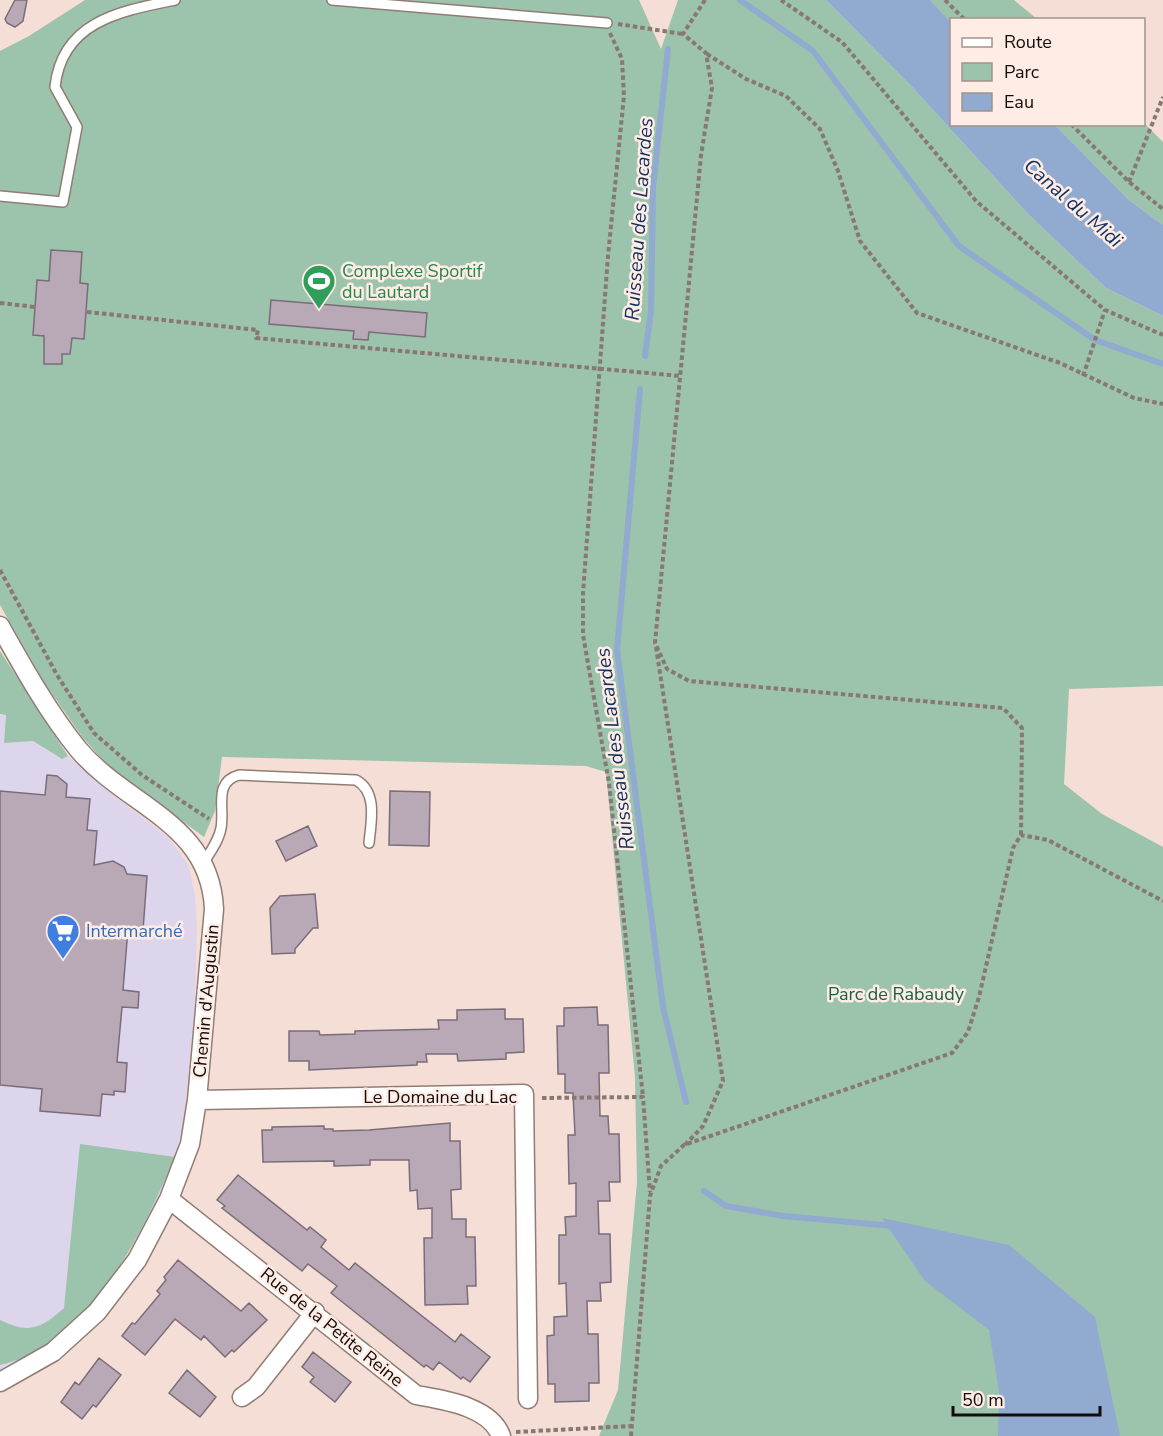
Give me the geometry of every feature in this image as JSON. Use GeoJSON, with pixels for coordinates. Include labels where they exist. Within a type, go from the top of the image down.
{"type":"FeatureCollection","features":[{"type":"Feature","properties":{"kind":"street","name":"Chemin d'Augustin"},"geometry":{"type":"LineString","coordinates":[[0,626],[78,748],[110,780],[180,832],[204,862],[210,878],[214,909],[197,1100],[190,1144],[169,1199],[137,1260],[97,1312],[52,1352],[0,1382]]}},
{"type":"Feature","properties":{"kind":"street","name":"Le Domaine du Lac"},"geometry":{"type":"LineString","coordinates":[[197,1100],[524,1094],[528,1399]]}},
{"type":"Feature","properties":{"kind":"street","name":"Rue de la Petite Reine"},"geometry":{"type":"LineString","coordinates":[[169,1199],[315,1312],[416,1395],[450,1402],[484,1415],[501,1434]]}},
{"type":"Feature","properties":{"kind":"street"},"geometry":{"type":"LineString","coordinates":[[242,1397],[256,1387],[315,1312]]}},
{"type":"Feature","properties":{"kind":"lane"},"geometry":{"type":"LineString","coordinates":[[0,196],[63,202],[77,127],[55,87],[61,59],[82,32],[119,12],[175,0]]}},
{"type":"Feature","properties":{"kind":"lane"},"geometry":{"type":"LineString","coordinates":[[332,0],[607,23]]}},
{"type":"Feature","properties":{"kind":"lane"},"geometry":{"type":"LineString","coordinates":[[204,862],[222,827],[223,787],[233,777],[348,778],[365,785],[370,796],[369,843]]}},
{"type":"Feature","properties":{"kind":"path"},"geometry":{"type":"LineString","coordinates":[[683,34],[705,0]]}},
{"type":"Feature","properties":{"kind":"path"},"geometry":{"type":"LineString","coordinates":[[781,0],[842,42],[976,201],[1105,310],[1163,335]]}},
{"type":"Feature","properties":{"kind":"path"},"geometry":{"type":"LineString","coordinates":[[945,0],[963,18]]}},
{"type":"Feature","properties":{"kind":"path"},"geometry":{"type":"LineString","coordinates":[[607,23],[683,34],[706,53],[746,79],[786,96],[820,129],[838,171],[860,241],[917,313],[1060,363],[1083,376],[1134,398],[1163,404]]}},
{"type":"Feature","properties":{"kind":"path"},"geometry":{"type":"LineString","coordinates":[[607,23],[622,59],[624,96],[608,256],[602,369],[583,593],[583,635],[609,783],[643,1096],[650,1196],[631,1436]]}},
{"type":"Feature","properties":{"kind":"path"},"geometry":{"type":"LineString","coordinates":[[650,1196],[661,1166],[703,1126],[723,1081],[655,644],[701,155],[712,88],[706,53]]}},
{"type":"Feature","properties":{"kind":"path"},"geometry":{"type":"LineString","coordinates":[[1129,182],[1163,97]]}},
{"type":"Feature","properties":{"kind":"path"},"geometry":{"type":"LineString","coordinates":[[1073,126],[1129,182],[1163,209]]}},
{"type":"Feature","properties":{"kind":"path"},"geometry":{"type":"LineString","coordinates":[[0,303],[35,307]]}},
{"type":"Feature","properties":{"kind":"path"},"geometry":{"type":"LineString","coordinates":[[1083,376],[1105,310]]}},
{"type":"Feature","properties":{"kind":"path"},"geometry":{"type":"LineString","coordinates":[[87,312],[258,330],[256,338],[681,376]]}},
{"type":"Feature","properties":{"kind":"path"},"geometry":{"type":"LineString","coordinates":[[0,570],[57,675],[94,733],[142,775],[222,827]]}},
{"type":"Feature","properties":{"kind":"path"},"geometry":{"type":"LineString","coordinates":[[655,644],[667,669],[689,681],[1003,708],[1022,728],[1021,835],[1013,848],[979,997],[968,1032],[952,1053],[684,1145]]}},
{"type":"Feature","properties":{"kind":"path"},"geometry":{"type":"LineString","coordinates":[[1021,835],[1048,840],[1163,901]]}},
{"type":"Feature","properties":{"kind":"path"},"geometry":{"type":"LineString","coordinates":[[524,1098],[643,1096]]}},
{"type":"Feature","properties":{"kind":"path"},"geometry":{"type":"LineString","coordinates":[[501,1434],[632,1426]]}},
{"type":"Feature","properties":{"kind":"shaded area"},"geometry":{"type":"Polygon","coordinates":[[[0,715],[6,715],[4,742],[33,741],[61,759],[68,756],[103,787],[169,838],[188,864],[195,895],[197,926],[195,1003],[184,1120],[175,1157],[151,1213],[70,1328],[18,1361],[0,1383],[0,715]]]}},
{"type":"Feature","properties":{"kind":"green space","name":"Parc de Rabaudy"},"geometry":{"type":"Polygon","coordinates":[[[85,0],[639,0],[661,49],[678,0],[826,0],[912,87],[1028,214],[1106,288],[1163,316],[1163,686],[1069,689],[1064,784],[1102,814],[1163,847],[1163,1436],[599,1436],[618,1390],[637,1182],[635,1077],[606,772],[586,766],[222,757],[215,811],[204,837],[109,767],[83,738],[45,684],[0,605],[0,51],[29,36],[85,0]]]}},
{"type":"Feature","properties":{"kind":"green space"},"geometry":{"type":"Polygon","coordinates":[[[930,0],[1014,0],[1036,18],[950,18],[950,21],[930,0]]]}},
{"type":"Feature","properties":{"kind":"green space"},"geometry":{"type":"Polygon","coordinates":[[[1145,124],[1163,142],[1163,225],[1129,200],[1056,126],[1145,126],[1145,124]]]}},
{"type":"Feature","properties":{"kind":"green space"},"geometry":{"type":"Polygon","coordinates":[[[0,651],[68,756],[62,759],[33,741],[4,743],[6,715],[0,714],[0,651]]]}},
{"type":"Feature","properties":{"kind":"green space"},"geometry":{"type":"Polygon","coordinates":[[[80,1144],[175,1157],[129,1252],[86,1311],[61,1335],[32,1353],[0,1365],[0,1320],[19,1327],[34,1327],[48,1321],[64,1308],[80,1144]]]}},
{"type":"Feature","properties":{"kind":"water","name":"Canal du Midi"},"geometry":{"type":"Polygon","coordinates":[[[826,0],[930,0],[950,21],[950,126],[1056,126],[1129,200],[1163,225],[1163,316],[1106,288],[1028,214],[912,87],[826,0]]]}},
{"type":"Feature","properties":{"kind":"water"},"geometry":{"type":"Polygon","coordinates":[[[882,1218],[1009,1245],[1095,1317],[1120,1436],[998,1436],[999,1391],[989,1330],[925,1281],[882,1218]]]}},
{"type":"Feature","properties":{"kind":"building"},"geometry":{"type":"Polygon","coordinates":[[[15,0],[27,0],[23,21],[15,27],[7,23],[5,19],[15,0]]]}},
{"type":"Feature","properties":{"kind":"building"},"geometry":{"type":"Polygon","coordinates":[[[51,250],[82,252],[80,283],[88,284],[84,339],[72,338],[70,354],[62,354],[62,364],[44,364],[44,336],[33,335],[37,280],[49,281],[51,250]]]}},
{"type":"Feature","properties":{"kind":"building"},"geometry":{"type":"Polygon","coordinates":[[[271,300],[427,313],[425,337],[369,332],[368,340],[353,339],[354,331],[269,324],[271,300]]]}},
{"type":"Feature","properties":{"kind":"building","name":"Intermarché"},"geometry":{"type":"Polygon","coordinates":[[[47,775],[57,776],[67,784],[66,797],[90,799],[87,830],[97,831],[94,865],[113,861],[124,867],[127,874],[147,876],[143,930],[128,929],[123,990],[139,992],[138,1008],[122,1007],[117,1062],[127,1063],[125,1092],[114,1091],[114,1095],[102,1094],[100,1116],[40,1111],[42,1089],[0,1085],[0,791],[45,795],[47,775]]]}},
{"type":"Feature","properties":{"kind":"building"},"geometry":{"type":"Polygon","coordinates":[[[390,791],[430,792],[429,846],[389,845],[390,791]]]}},
{"type":"Feature","properties":{"kind":"building"},"geometry":{"type":"Polygon","coordinates":[[[308,826],[317,846],[286,861],[276,841],[308,826]]]}},
{"type":"Feature","properties":{"kind":"building"},"geometry":{"type":"Polygon","coordinates":[[[315,894],[318,928],[313,928],[295,949],[295,953],[272,954],[270,908],[280,896],[315,894]]]}},
{"type":"Feature","properties":{"kind":"building"},"geometry":{"type":"Polygon","coordinates":[[[597,1007],[598,1025],[608,1025],[609,1073],[599,1073],[600,1116],[608,1116],[609,1134],[619,1134],[620,1182],[609,1182],[610,1201],[598,1201],[599,1234],[610,1234],[611,1282],[600,1283],[601,1301],[587,1301],[588,1334],[598,1334],[599,1383],[589,1383],[589,1401],[555,1402],[555,1384],[548,1384],[547,1336],[554,1335],[554,1317],[567,1316],[566,1283],[559,1284],[559,1235],[566,1235],[565,1217],[576,1216],[576,1183],[569,1184],[568,1135],[575,1135],[573,1093],[565,1093],[565,1074],[558,1074],[557,1026],[564,1026],[564,1008],[597,1007]]]}},
{"type":"Feature","properties":{"kind":"building"},"geometry":{"type":"Polygon","coordinates":[[[505,1009],[505,1019],[523,1019],[524,1052],[506,1053],[506,1059],[458,1061],[457,1054],[426,1054],[427,1062],[417,1062],[417,1065],[309,1070],[309,1061],[289,1061],[289,1031],[319,1031],[320,1035],[355,1034],[355,1031],[439,1029],[438,1020],[457,1020],[457,1010],[505,1009]]]}},
{"type":"Feature","properties":{"kind":"building"},"geometry":{"type":"Polygon","coordinates":[[[450,1123],[450,1141],[460,1141],[461,1189],[451,1190],[452,1219],[466,1219],[466,1237],[475,1237],[476,1286],[467,1286],[468,1304],[425,1305],[424,1238],[432,1238],[432,1208],[418,1209],[417,1190],[410,1191],[409,1160],[370,1160],[370,1165],[334,1166],[334,1161],[263,1162],[262,1130],[272,1130],[272,1127],[324,1126],[324,1129],[333,1129],[333,1131],[450,1123]]]}},
{"type":"Feature","properties":{"kind":"building"},"geometry":{"type":"Polygon","coordinates":[[[238,1175],[307,1230],[310,1227],[326,1240],[321,1247],[349,1270],[355,1263],[455,1342],[461,1334],[490,1357],[470,1382],[463,1377],[461,1379],[439,1362],[433,1370],[426,1365],[424,1367],[331,1293],[337,1286],[308,1264],[302,1271],[222,1208],[225,1206],[217,1200],[238,1175]]]}},
{"type":"Feature","properties":{"kind":"building"},"geometry":{"type":"Polygon","coordinates":[[[178,1260],[241,1311],[249,1303],[267,1320],[234,1352],[232,1350],[225,1357],[204,1336],[201,1340],[175,1319],[145,1355],[122,1336],[160,1294],[157,1291],[166,1280],[164,1277],[178,1260]]]}},
{"type":"Feature","properties":{"kind":"building"},"geometry":{"type":"Polygon","coordinates":[[[313,1352],[351,1382],[335,1402],[310,1382],[314,1377],[302,1367],[313,1352]]]}},
{"type":"Feature","properties":{"kind":"building"},"geometry":{"type":"Polygon","coordinates":[[[99,1358],[121,1375],[96,1407],[93,1405],[82,1419],[61,1402],[75,1382],[79,1385],[99,1358]]]}},
{"type":"Feature","properties":{"kind":"building"},"geometry":{"type":"Polygon","coordinates":[[[187,1370],[216,1397],[200,1417],[169,1393],[187,1370]]]}},
{"type":"Feature","properties":{"kind":"waterway"},"geometry":{"type":"LineString","coordinates":[[740,0],[813,51],[959,246],[1095,340],[1163,364]]}},
{"type":"Feature","properties":{"kind":"waterway","name":"Ruisseau des Lacardes"},"geometry":{"type":"LineString","coordinates":[[645,356],[651,311],[653,187],[668,49]]}},
{"type":"Feature","properties":{"kind":"waterway","name":"Ruisseau des Lacardes"},"geometry":{"type":"LineString","coordinates":[[640,389],[617,650],[663,1007],[686,1102]]}},
{"type":"Feature","properties":{"kind":"waterway","name":"Ruisseau des Lacardes"},"geometry":{"type":"LineString","coordinates":[[704,1191],[726,1206],[783,1216],[893,1226]]}},
{"type":"Feature","properties":{"kind":"place","name":"Complexe Sportif du Lautard"},"geometry":{"type":"Point","coordinates":[319,310]}},
{"type":"Feature","properties":{"kind":"place","name":"Intermarché"},"geometry":{"type":"Point","coordinates":[63,960]}}]}
